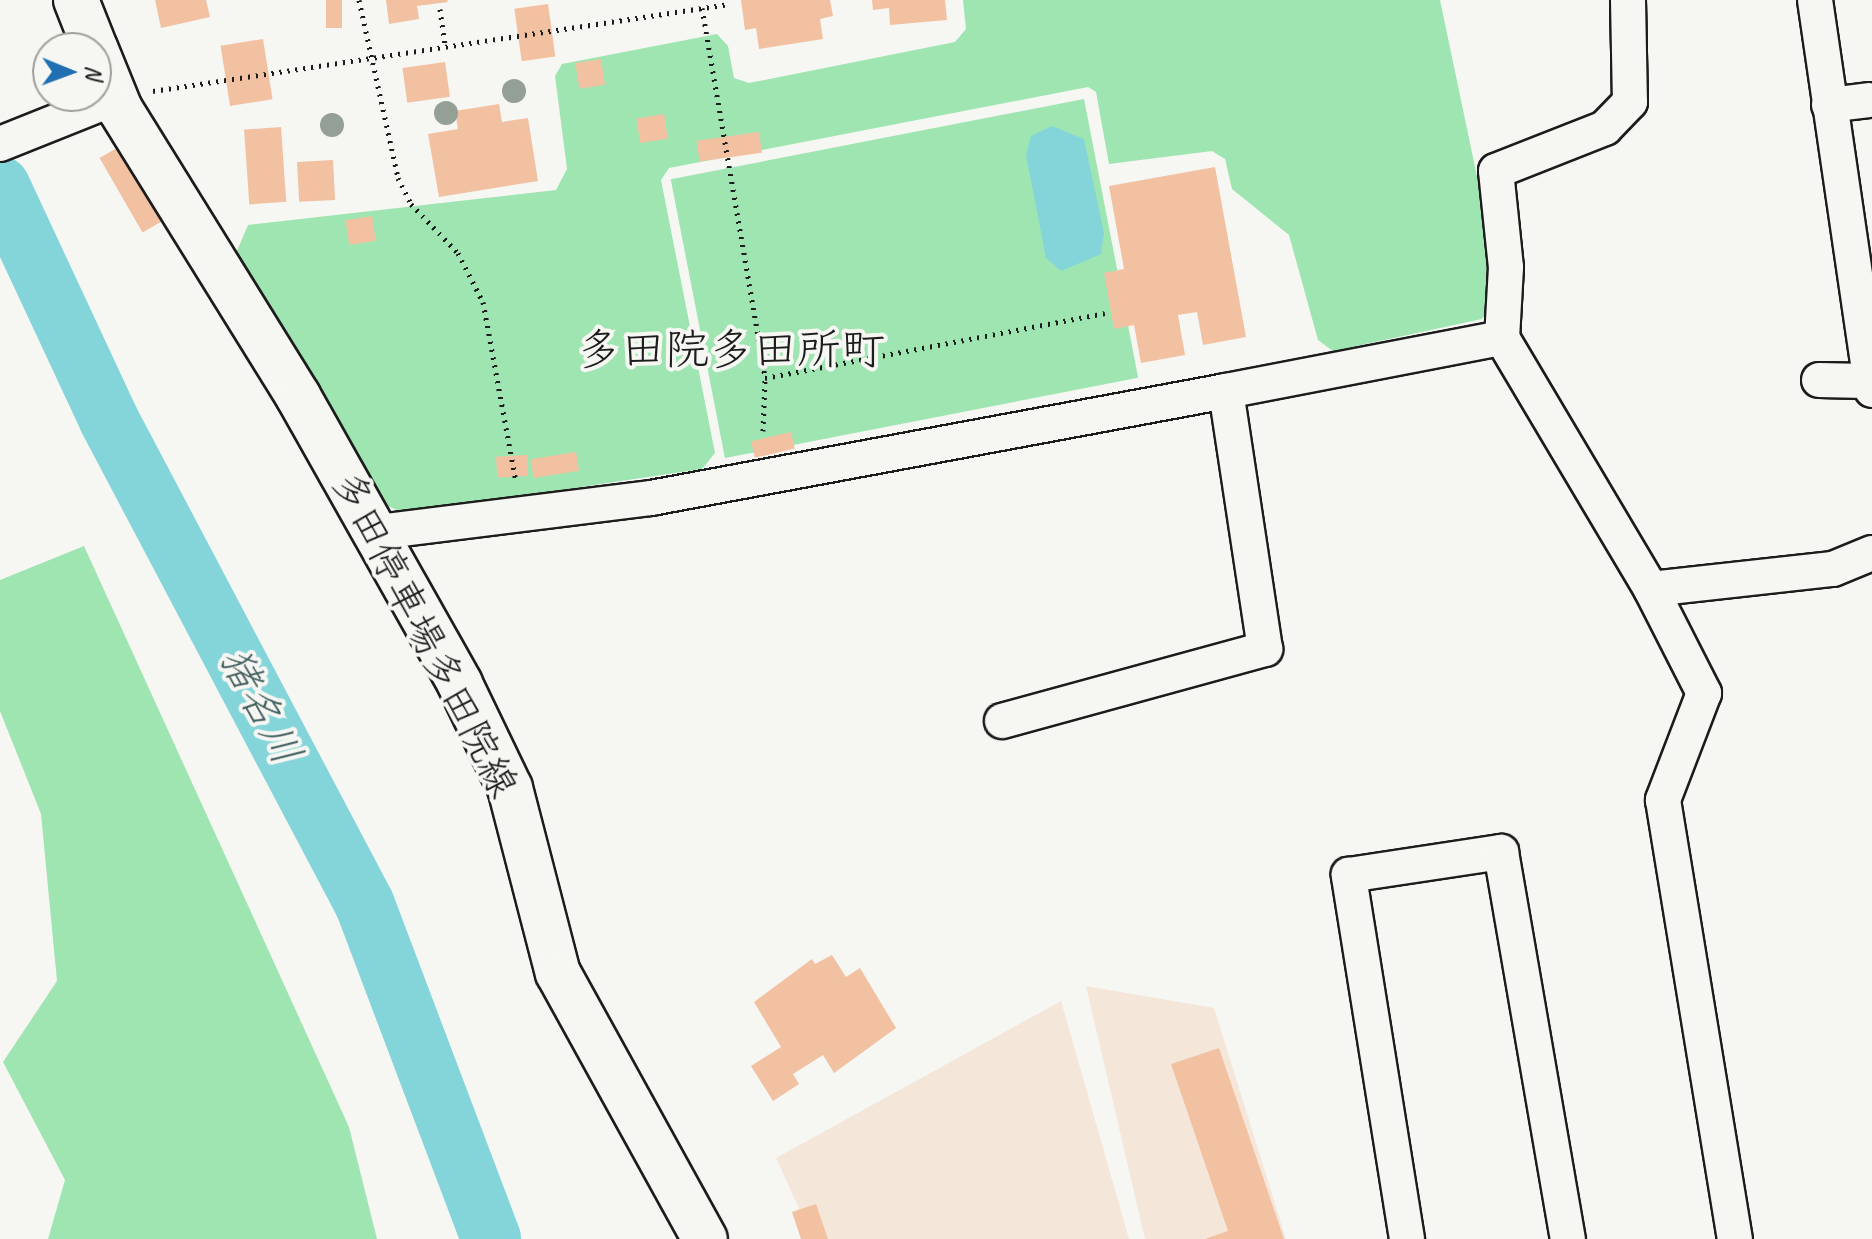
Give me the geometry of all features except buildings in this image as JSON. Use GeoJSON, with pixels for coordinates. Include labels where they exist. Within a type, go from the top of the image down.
{"type":"FeatureCollection","features":[{"type":"Feature","properties":{"kind":"main road","name":"多田停車場多田院線"},"geometry":{"type":"LineString","coordinates":[[76,0],[89,32]]}},
{"type":"Feature","properties":{"kind":"main road","name":"多田停車場多田院線"},"geometry":{"type":"LineString","coordinates":[[101,112],[378,532],[510,788],[558,973],[705,1239]]}},
{"type":"Feature","properties":{"kind":"street"},"geometry":{"type":"LineString","coordinates":[[1628,0],[1630,102],[1605,128],[1496,171],[1506,267],[1502,338],[1651,589],[1704,693],[1663,800],[1735,1239]]}},
{"type":"Feature","properties":{"kind":"street"},"geometry":{"type":"LineString","coordinates":[[1815,0],[1829,105],[1861,257],[1869,386],[1819,380]]}},
{"type":"Feature","properties":{"kind":"street"},"geometry":{"type":"LineString","coordinates":[[1829,105],[1869,100]]}},
{"type":"Feature","properties":{"kind":"street"},"geometry":{"type":"LineString","coordinates":[[0,144],[79,112]]}},
{"type":"Feature","properties":{"kind":"street"},"geometry":{"type":"LineString","coordinates":[[378,532],[651,498],[1502,338]]}},
{"type":"Feature","properties":{"kind":"street"},"geometry":{"type":"LineString","coordinates":[[1002,721],[1265,649],[1226,391]]}},
{"type":"Feature","properties":{"kind":"street"},"geometry":{"type":"LineString","coordinates":[[1651,589],[1833,569],[1872,553]]}},
{"type":"Feature","properties":{"kind":"street"},"geometry":{"type":"LineString","coordinates":[[1407,1239],[1349,875],[1501,852],[1568,1239]]}},
{"type":"Feature","properties":{"kind":"path"},"geometry":{"type":"LineString","coordinates":[[359,0],[367,56],[398,178],[411,204],[458,253],[483,302],[520,514]]}},
{"type":"Feature","properties":{"kind":"path"},"geometry":{"type":"LineString","coordinates":[[197,84],[367,56],[729,4]]}},
{"type":"Feature","properties":{"kind":"path"},"geometry":{"type":"LineString","coordinates":[[702,8],[765,378],[763,431]]}},
{"type":"Feature","properties":{"kind":"path"},"geometry":{"type":"LineString","coordinates":[[440,9],[445,46]]}},
{"type":"Feature","properties":{"kind":"path"},"geometry":{"type":"LineString","coordinates":[[765,378],[1105,313]]}},
{"type":"Feature","properties":{"kind":"shaded area"},"geometry":{"type":"Polygon","coordinates":[[[1086,986],[1214,1008],[1286,1239],[1145,1239],[1086,986]]]}},
{"type":"Feature","properties":{"kind":"shaded area"},"geometry":{"type":"Polygon","coordinates":[[[1061,1001],[1129,1239],[813,1239],[776,1158],[1061,1001]]]}},
{"type":"Feature","properties":{"kind":"green space"},"geometry":{"type":"Polygon","coordinates":[[[963,0],[1440,0],[1501,291],[1482,319],[1333,351],[1318,340],[1289,235],[1232,189],[1225,159],[1212,151],[1109,164],[1096,92],[1088,87],[669,168],[661,180],[715,453],[702,469],[404,513],[385,505],[236,253],[248,225],[556,190],[567,169],[555,76],[562,64],[717,34],[728,46],[734,78],[749,83],[955,42],[966,29],[963,0]]]}},
{"type":"Feature","properties":{"kind":"green space"},"geometry":{"type":"Polygon","coordinates":[[[1084,99],[1138,378],[725,458],[671,179],[1084,99]]]}},
{"type":"Feature","properties":{"kind":"green space"},"geometry":{"type":"Polygon","coordinates":[[[84,546],[349,1127],[377,1239],[48,1239],[65,1180],[3,1062],[57,981],[41,814],[0,711],[0,580],[84,546]]]}},
{"type":"Feature","properties":{"kind":"water"},"geometry":{"type":"Polygon","coordinates":[[[1052,126],[1084,139],[1104,233],[1101,254],[1061,271],[1046,258],[1026,155],[1031,136],[1052,126]]]}},
{"type":"Feature","properties":{"kind":"waterway","name":"猪名川"},"geometry":{"type":"LineString","coordinates":[[0,186],[109,420],[365,905],[491,1239]]}},
{"type":"Feature","properties":{"kind":"district","name":"多田院多田所町"},"geometry":{"type":"Point","coordinates":[731,350]}}]}
